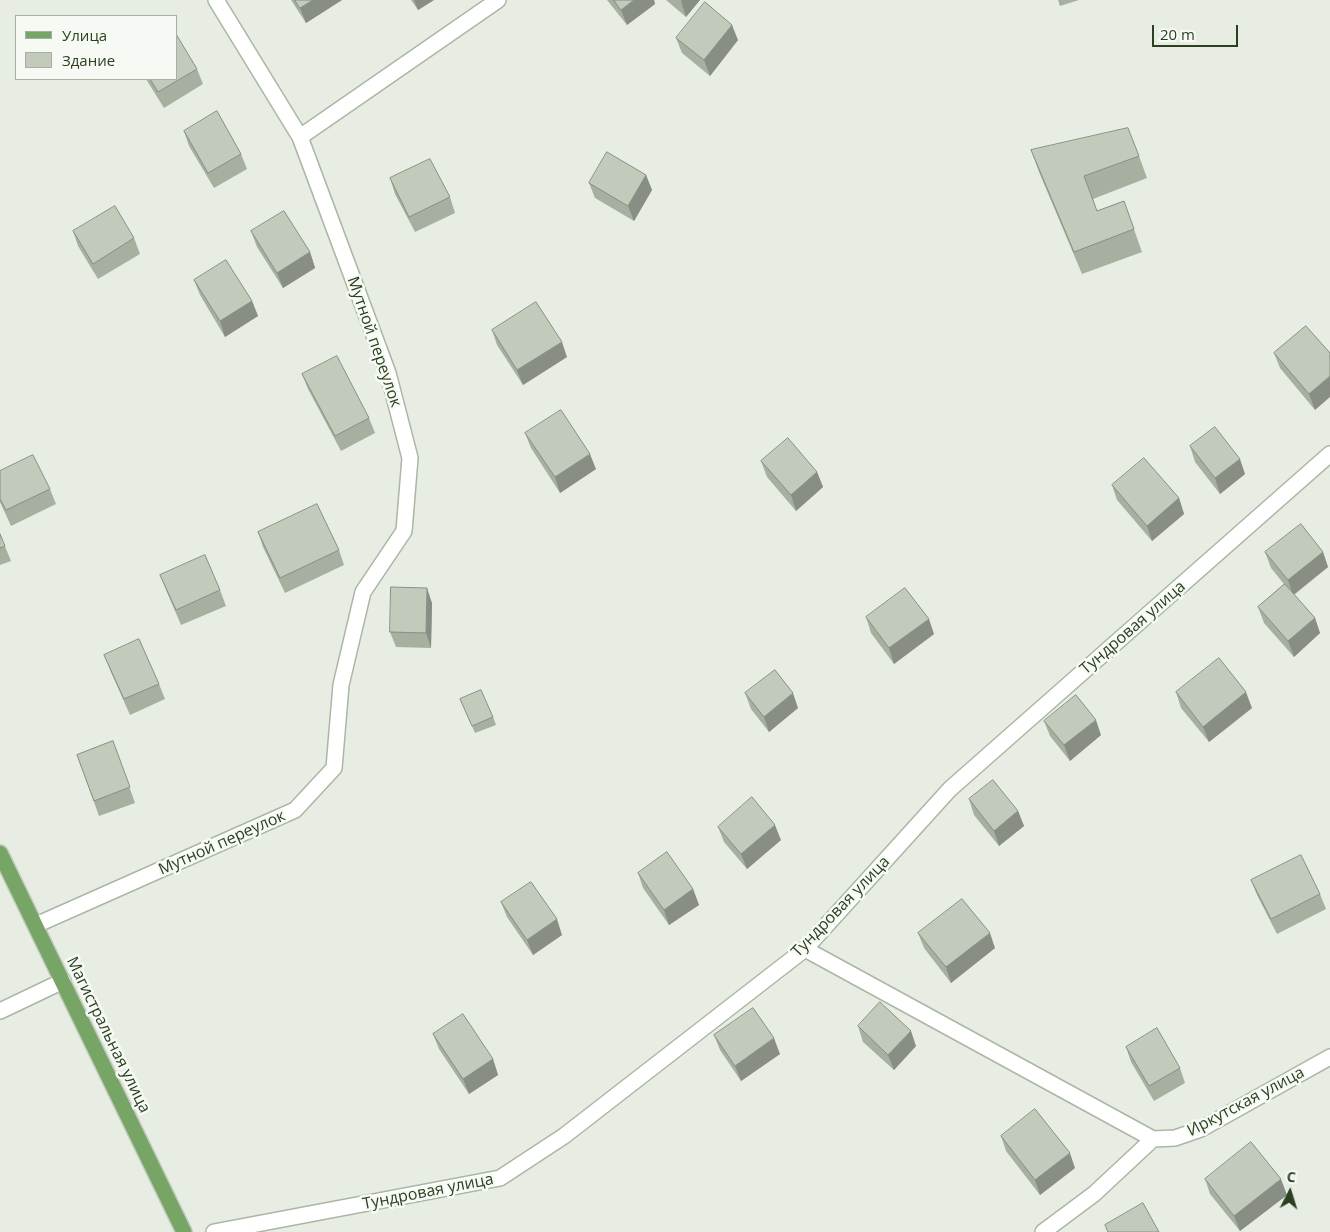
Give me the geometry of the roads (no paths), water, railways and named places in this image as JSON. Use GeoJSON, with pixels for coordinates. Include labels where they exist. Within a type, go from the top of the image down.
{"type":"FeatureCollection","features":[{"type":"Feature","properties":{"kind":"main road","name":"Магистральная улица"},"geometry":{"type":"LineString","coordinates":[[0,853],[184,1232]]}},
{"type":"Feature","properties":{"kind":"street","name":"Мутной переулок"},"geometry":{"type":"LineString","coordinates":[[36,925],[295,810],[334,768],[341,685],[363,592],[404,531],[410,458],[388,372],[300,137],[216,0]]}},
{"type":"Feature","properties":{"kind":"street"},"geometry":{"type":"LineString","coordinates":[[300,137],[498,0]]}},
{"type":"Feature","properties":{"kind":"street","name":"Тундровая улица"},"geometry":{"type":"LineString","coordinates":[[214,1232],[500,1178],[564,1136],[805,949],[950,789],[1330,454]]}},
{"type":"Feature","properties":{"kind":"street"},"geometry":{"type":"LineString","coordinates":[[805,949],[1153,1139],[1094,1194],[1043,1232]]}},
{"type":"Feature","properties":{"kind":"street"},"geometry":{"type":"LineString","coordinates":[[0,1011],[63,981]]}},
{"type":"Feature","properties":{"kind":"street","name":"Иркутская улица"},"geometry":{"type":"LineString","coordinates":[[1153,1139],[1175,1138],[1201,1129],[1330,1057]]}}]}
